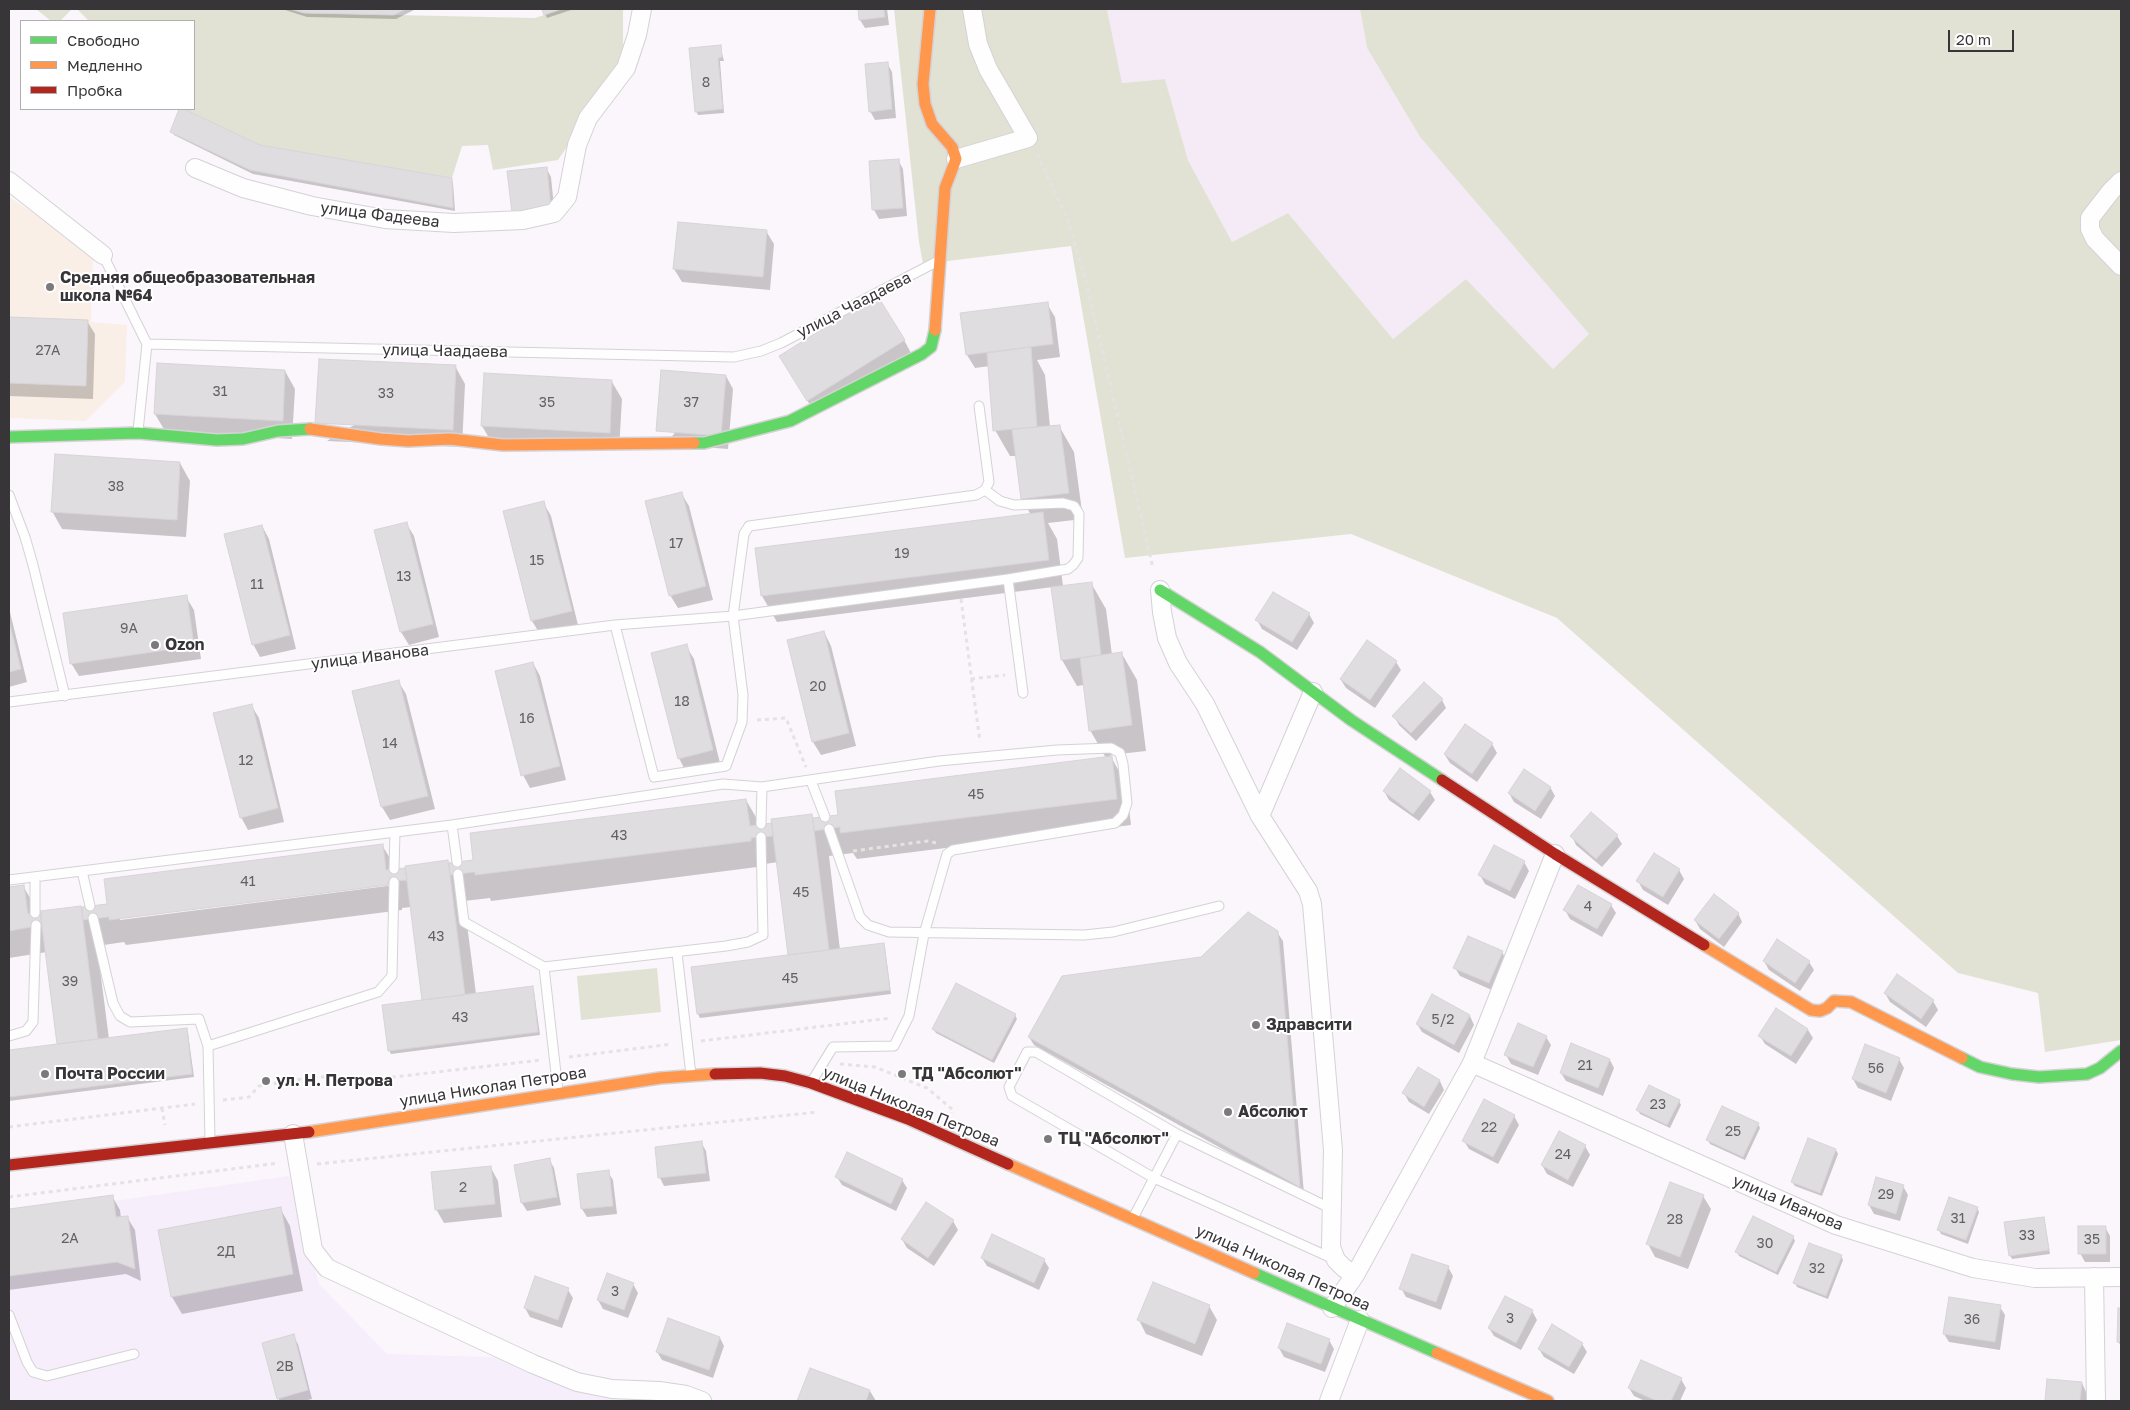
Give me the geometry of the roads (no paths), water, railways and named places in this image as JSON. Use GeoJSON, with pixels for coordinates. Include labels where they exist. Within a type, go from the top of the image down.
{"type":"FeatureCollection","features":[{"type":"Feature","properties":{"kind":"street","name":"улица Фадеева"},"geometry":{"type":"LineString","coordinates":[[195,168],[243,188],[312,206],[385,219],[454,224],[523,220],[554,214],[567,197],[577,145],[588,118],[626,68],[637,35],[642,9]]}},
{"type":"Feature","properties":{"kind":"street"},"geometry":{"type":"LineString","coordinates":[[9,437],[138,433],[217,440],[243,439],[278,431],[308,429],[381,439],[408,441],[450,439],[503,445],[704,444],[790,421],[922,354],[931,346],[935,337],[945,188],[956,159],[952,148],[932,124],[925,104],[923,84],[930,9]]}},
{"type":"Feature","properties":{"kind":"street"},"geometry":{"type":"LineString","coordinates":[[956,159],[1028,138],[988,69],[978,44],[972,9]]}},
{"type":"Feature","properties":{"kind":"street"},"geometry":{"type":"LineString","coordinates":[[9,181],[103,255]]}},
{"type":"Feature","properties":{"kind":"street"},"geometry":{"type":"LineString","coordinates":[[2121,181],[2090,218],[2090,229],[2095,239],[2121,266]]}},
{"type":"Feature","properties":{"kind":"street"},"geometry":{"type":"LineString","coordinates":[[1160,590],[1260,652],[1351,720],[1555,854],[1811,1010],[1820,1011],[1827,1008],[1834,1001],[1851,1002],[1980,1067],[2012,1074],[2039,1077],[2087,1074],[2100,1068],[2121,1051]]}},
{"type":"Feature","properties":{"kind":"street"},"geometry":{"type":"LineString","coordinates":[[1160,590],[1167,638],[1178,663],[1206,704],[1260,816],[1302,879],[1312,904],[1333,1150],[1331,1247],[1336,1260],[1354,1275]]}},
{"type":"Feature","properties":{"kind":"street"},"geometry":{"type":"LineString","coordinates":[[1260,816],[1312,692]]}},
{"type":"Feature","properties":{"kind":"street"},"geometry":{"type":"LineString","coordinates":[[1332,1308],[1354,1275],[1472,1063],[1555,854]]}},
{"type":"Feature","properties":{"kind":"street","name":"улица Иванова"},"geometry":{"type":"LineString","coordinates":[[1472,1063],[1836,1226],[1973,1268],[2035,1278],[2121,1277]]}},
{"type":"Feature","properties":{"kind":"street","name":"улица Николая Петрова"},"geometry":{"type":"LineString","coordinates":[[9,1165],[293,1134],[660,1078],[760,1073],[784,1076],[811,1083],[908,1119],[1132,1220],[1548,1401]]}},
{"type":"Feature","properties":{"kind":"street"},"geometry":{"type":"LineString","coordinates":[[293,1134],[313,1250],[327,1268],[533,1364],[577,1382],[612,1389],[659,1391],[686,1395],[702,1401]]}},
{"type":"Feature","properties":{"kind":"street"},"geometry":{"type":"LineString","coordinates":[[2094,1277],[2096,1401]]}},
{"type":"Feature","properties":{"kind":"street"},"geometry":{"type":"LineString","coordinates":[[1329,1401],[1360,1320]]}},
{"type":"Feature","properties":{"kind":"lane"},"geometry":{"type":"LineString","coordinates":[[103,255],[146,344],[138,433]]}},
{"type":"Feature","properties":{"kind":"lane","name":"улица Чаадаева"},"geometry":{"type":"LineString","coordinates":[[146,344],[734,357],[761,351],[781,343],[940,260]]}},
{"type":"Feature","properties":{"kind":"lane"},"geometry":{"type":"LineString","coordinates":[[615,625],[654,777],[726,766],[742,722],[743,696],[733,616],[744,534],[749,526],[976,495],[985,490],[989,482],[979,406]]}},
{"type":"Feature","properties":{"kind":"lane","name":"улица Иванова"},"geometry":{"type":"LineString","coordinates":[[9,702],[615,625],[733,616],[1008,579],[1068,569],[1073,565],[1078,558],[1078,514],[1074,506],[1064,503],[1014,504],[1000,501],[985,490]]}},
{"type":"Feature","properties":{"kind":"lane"},"geometry":{"type":"LineString","coordinates":[[9,495],[25,536],[65,696]]}},
{"type":"Feature","properties":{"kind":"lane"},"geometry":{"type":"LineString","coordinates":[[1008,579],[1024,693]]}},
{"type":"Feature","properties":{"kind":"lane"},"geometry":{"type":"LineString","coordinates":[[9,880],[452,825],[723,784],[762,787],[939,761],[1016,754],[1111,748],[1120,753],[1124,764],[1127,803],[1124,815],[1115,823],[954,850],[947,854],[924,934],[908,1016],[894,1046],[833,1047],[811,1083]]}},
{"type":"Feature","properties":{"kind":"lane"},"geometry":{"type":"LineString","coordinates":[[811,780],[825,817]]}},
{"type":"Feature","properties":{"kind":"lane"},"geometry":{"type":"LineString","coordinates":[[761,824],[762,787]]}},
{"type":"Feature","properties":{"kind":"lane"},"geometry":{"type":"LineString","coordinates":[[452,825],[457,862]]}},
{"type":"Feature","properties":{"kind":"lane"},"geometry":{"type":"LineString","coordinates":[[829,829],[860,917],[868,925],[889,932],[1084,935],[1113,932],[1219,906]]}},
{"type":"Feature","properties":{"kind":"lane"},"geometry":{"type":"LineString","coordinates":[[394,869],[395,832]]}},
{"type":"Feature","properties":{"kind":"lane"},"geometry":{"type":"LineString","coordinates":[[458,874],[464,922],[544,967],[677,953],[748,942],[763,935],[761,837]]}},
{"type":"Feature","properties":{"kind":"lane"},"geometry":{"type":"LineString","coordinates":[[82,871],[90,906]]}},
{"type":"Feature","properties":{"kind":"lane"},"geometry":{"type":"LineString","coordinates":[[35,877],[35,913]]}},
{"type":"Feature","properties":{"kind":"lane"},"geometry":{"type":"LineString","coordinates":[[208,1046],[378,992],[392,976],[394,882]]}},
{"type":"Feature","properties":{"kind":"lane"},"geometry":{"type":"LineString","coordinates":[[93,918],[113,1003],[120,1016],[130,1022],[199,1019],[208,1046],[210,1144]]}},
{"type":"Feature","properties":{"kind":"lane"},"geometry":{"type":"LineString","coordinates":[[9,1036],[26,1031],[33,1022],[36,926]]}},
{"type":"Feature","properties":{"kind":"lane"},"geometry":{"type":"LineString","coordinates":[[677,953],[691,1075]]}},
{"type":"Feature","properties":{"kind":"lane"},"geometry":{"type":"LineString","coordinates":[[544,967],[558,1094]]}},
{"type":"Feature","properties":{"kind":"lane"},"geometry":{"type":"LineString","coordinates":[[1332,1210],[1178,1134],[1036,1052],[1027,1052],[1009,1087],[1012,1096],[1154,1178],[1336,1260]]}},
{"type":"Feature","properties":{"kind":"lane"},"geometry":{"type":"LineString","coordinates":[[1132,1220],[1178,1134]]}},
{"type":"Feature","properties":{"kind":"lane"},"geometry":{"type":"LineString","coordinates":[[9,1316],[27,1362],[33,1372],[47,1376],[134,1354]]}},
{"type":"Feature","properties":{"kind":"place","name":"Средняя общеобразовательная школа №64"},"geometry":{"type":"Point","coordinates":[50,287]}},
{"type":"Feature","properties":{"kind":"place","name":"Ozon"},"geometry":{"type":"Point","coordinates":[155,645]}},
{"type":"Feature","properties":{"kind":"place","name":"Здравсити"},"geometry":{"type":"Point","coordinates":[1256,1025]}},
{"type":"Feature","properties":{"kind":"place","name":"Почта России"},"geometry":{"type":"Point","coordinates":[45,1074]}},
{"type":"Feature","properties":{"kind":"place","name":"ТД \"Абсолют\""},"geometry":{"type":"Point","coordinates":[902,1074]}},
{"type":"Feature","properties":{"kind":"place","name":"ул. Н. Петрова"},"geometry":{"type":"Point","coordinates":[266,1081]}},
{"type":"Feature","properties":{"kind":"place","name":"Абсолют"},"geometry":{"type":"Point","coordinates":[1228,1112]}},
{"type":"Feature","properties":{"kind":"place","name":"ТЦ \"Абсолют\""},"geometry":{"type":"Point","coordinates":[1048,1139]}}]}
